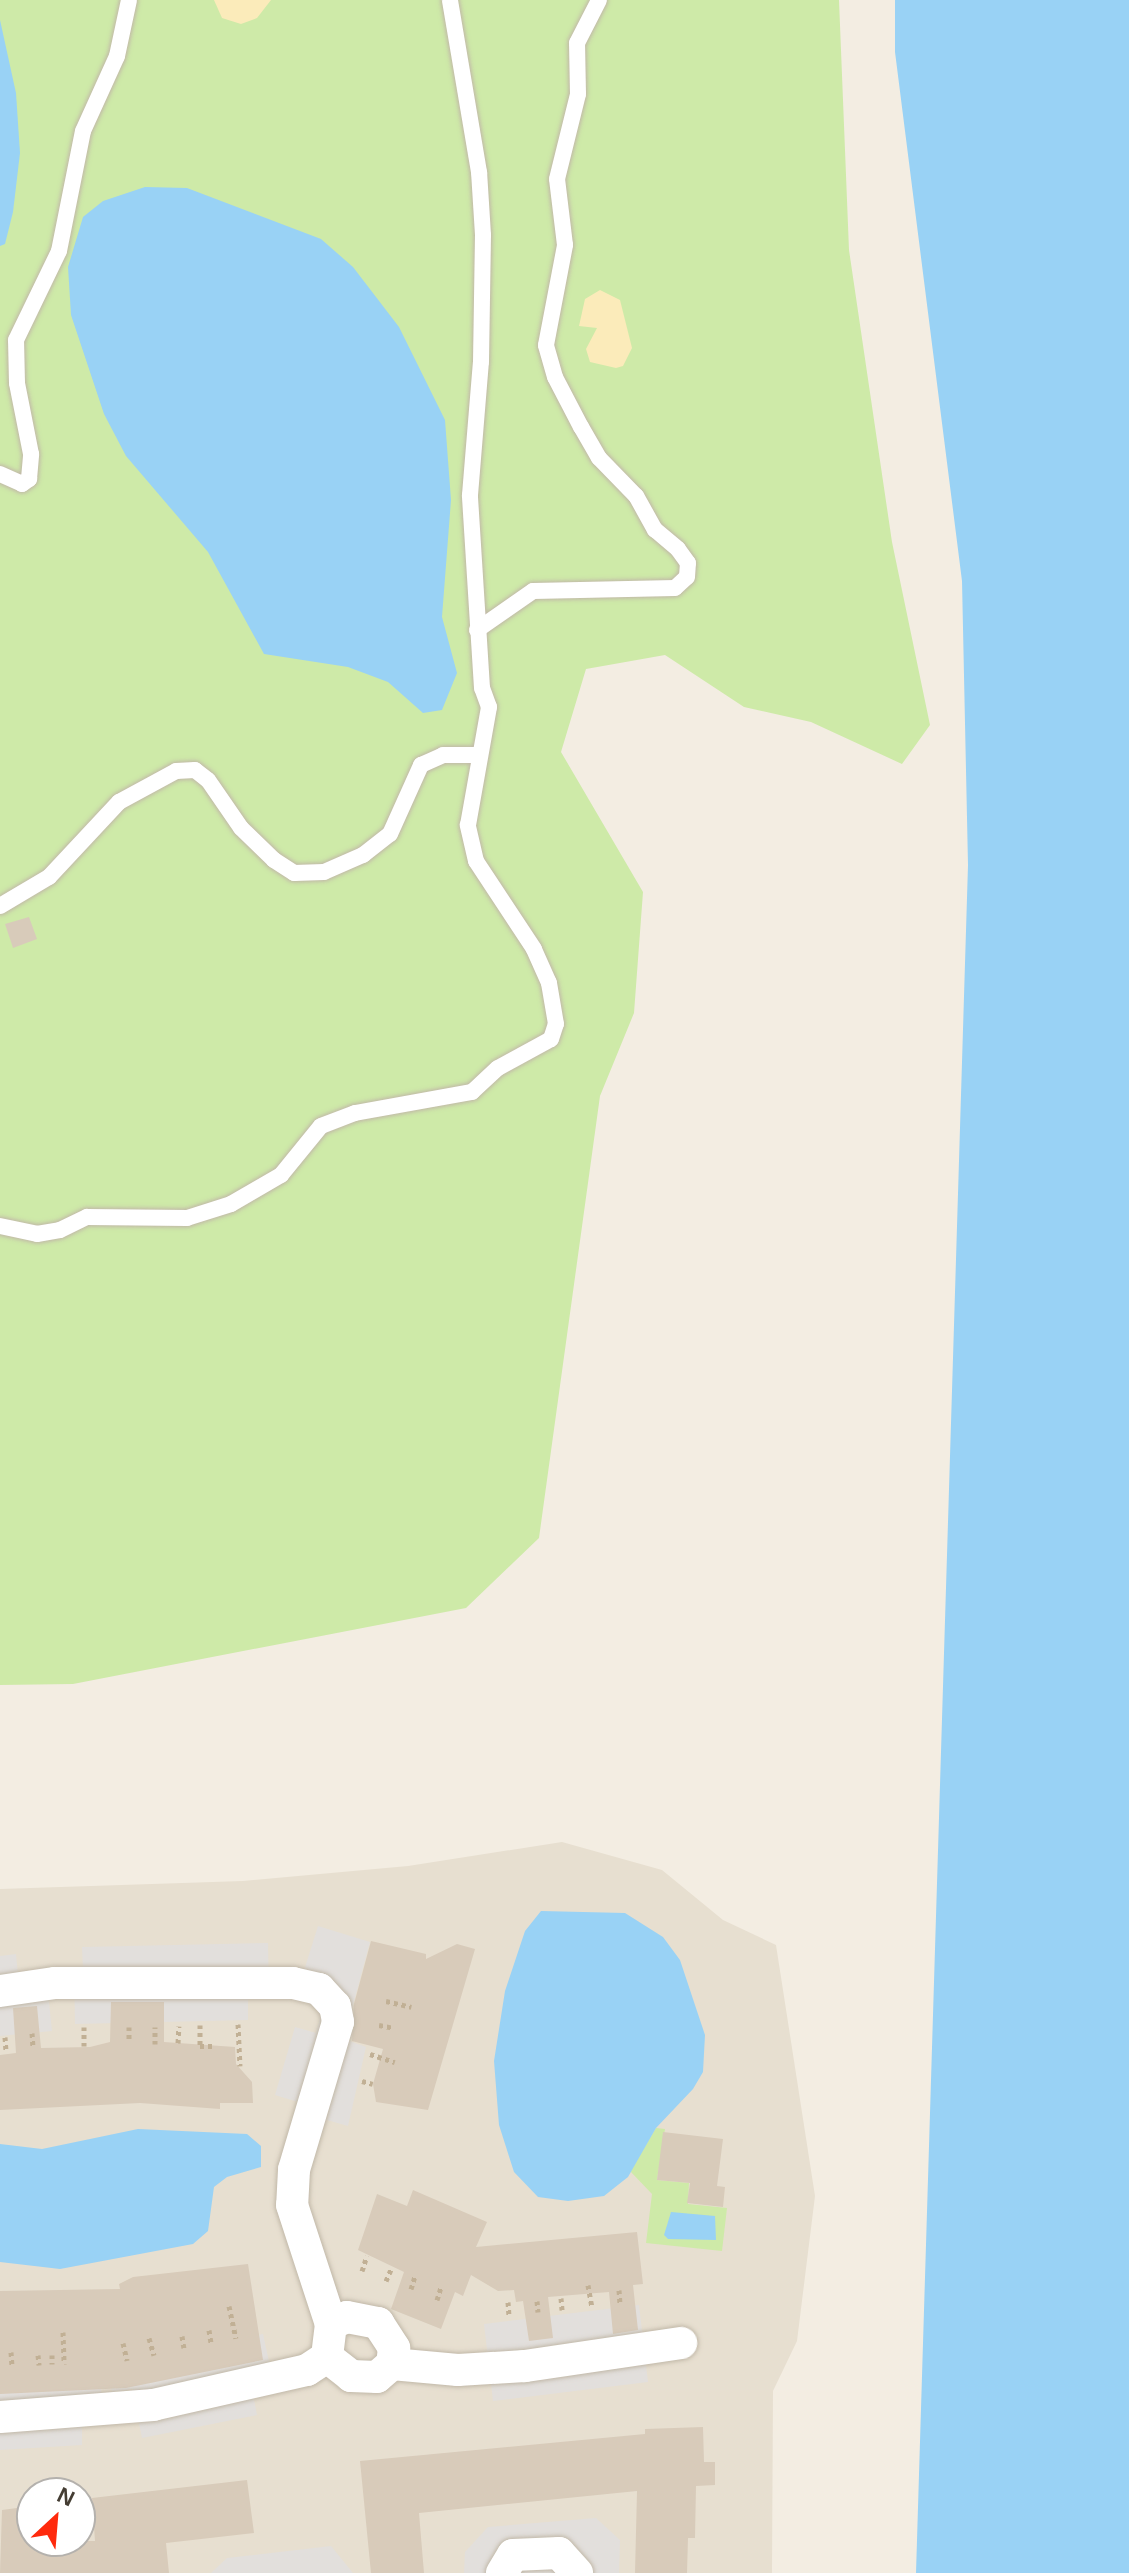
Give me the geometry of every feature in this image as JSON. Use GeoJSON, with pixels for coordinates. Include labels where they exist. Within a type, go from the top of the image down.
{"type":"FeatureCollection","features":[{"type":"Feature","properties":{"kind":"street"},"geometry":{"type":"LineString","coordinates":[[0,1991],[55,1983],[293,1983],[319,1989],[335,2006],[338,2022],[294,2170],[292,2205],[331,2324],[327,2357]]}},
{"type":"Feature","properties":{"kind":"street"},"geometry":{"type":"LineString","coordinates":[[327,2357],[351,2376],[377,2377],[392,2364],[394,2348],[378,2323],[347,2317],[331,2324]]}},
{"type":"Feature","properties":{"kind":"street"},"geometry":{"type":"LineString","coordinates":[[392,2364],[458,2370],[525,2366],[681,2343]]}},
{"type":"Feature","properties":{"kind":"street"},"geometry":{"type":"LineString","coordinates":[[0,2417],[153,2405],[307,2370],[327,2357]]}},
{"type":"Feature","properties":{"kind":"street"},"geometry":{"type":"LineString","coordinates":[[502,2573],[513,2555],[559,2553],[577,2573]]}},
{"type":"Feature","properties":{"kind":"lane"},"geometry":{"type":"LineString","coordinates":[[0,474],[22,484],[29,479],[31,454],[17,383],[16,340],[59,251],[83,131],[117,56],[129,0]]}},
{"type":"Feature","properties":{"kind":"lane"},"geometry":{"type":"LineString","coordinates":[[0,1226],[37,1234],[60,1230],[87,1217],[187,1218],[231,1204],[281,1175],[321,1126],[355,1113],[472,1092],[498,1068],[551,1039],[556,1024],[549,983],[534,949],[476,861],[468,825],[478,755],[488,731],[489,707],[477,630],[470,495],[481,362],[483,235],[479,172],[450,0]]}},
{"type":"Feature","properties":{"kind":"lane"},"geometry":{"type":"LineString","coordinates":[[477,630],[533,591],[675,588],[687,577],[688,563],[678,549],[655,530],[636,496],[587,438],[555,377],[546,345],[565,245],[557,179],[578,94],[577,43],[599,0]]}},
{"type":"Feature","properties":{"kind":"lane"},"geometry":{"type":"LineString","coordinates":[[0,906],[49,877],[119,802],[176,771],[195,770],[208,780],[241,828],[274,860],[294,873],[324,872],[363,855],[390,834],[421,765],[443,755],[478,755]]}},
{"type":"Feature","properties":{"kind":"path"},"geometry":{"type":"LineString","coordinates":[[386,2001],[411,2007]]}},
{"type":"Feature","properties":{"kind":"path"},"geometry":{"type":"LineString","coordinates":[[238,2024],[240,2066]]}},
{"type":"Feature","properties":{"kind":"path"},"geometry":{"type":"LineString","coordinates":[[200,2025],[200,2046],[212,2046]]}},
{"type":"Feature","properties":{"kind":"path"},"geometry":{"type":"LineString","coordinates":[[379,2025],[394,2028]]}},
{"type":"Feature","properties":{"kind":"path"},"geometry":{"type":"LineString","coordinates":[[178,2043],[179,2026]]}},
{"type":"Feature","properties":{"kind":"path"},"geometry":{"type":"LineString","coordinates":[[84,2027],[84,2046]]}},
{"type":"Feature","properties":{"kind":"path"},"geometry":{"type":"LineString","coordinates":[[129,2027],[129,2040]]}},
{"type":"Feature","properties":{"kind":"path"},"geometry":{"type":"LineString","coordinates":[[155,2027],[155,2044]]}},
{"type":"Feature","properties":{"kind":"path"},"geometry":{"type":"LineString","coordinates":[[32,2033],[33,2047]]}},
{"type":"Feature","properties":{"kind":"path"},"geometry":{"type":"LineString","coordinates":[[5,2037],[6,2051]]}},
{"type":"Feature","properties":{"kind":"path"},"geometry":{"type":"LineString","coordinates":[[370,2054],[395,2062]]}},
{"type":"Feature","properties":{"kind":"path"},"geometry":{"type":"LineString","coordinates":[[362,2081],[373,2084]]}},
{"type":"Feature","properties":{"kind":"path"},"geometry":{"type":"LineString","coordinates":[[362,2271],[367,2256]]}},
{"type":"Feature","properties":{"kind":"path"},"geometry":{"type":"LineString","coordinates":[[386,2281],[392,2267]]}},
{"type":"Feature","properties":{"kind":"path"},"geometry":{"type":"LineString","coordinates":[[411,2289],[415,2276]]}},
{"type":"Feature","properties":{"kind":"path"},"geometry":{"type":"LineString","coordinates":[[588,2285],[592,2308]]}},
{"type":"Feature","properties":{"kind":"path"},"geometry":{"type":"LineString","coordinates":[[437,2300],[441,2287]]}},
{"type":"Feature","properties":{"kind":"path"},"geometry":{"type":"LineString","coordinates":[[619,2290],[620,2305]]}},
{"type":"Feature","properties":{"kind":"path"},"geometry":{"type":"LineString","coordinates":[[561,2298],[562,2310]]}},
{"type":"Feature","properties":{"kind":"path"},"geometry":{"type":"LineString","coordinates":[[537,2301],[538,2312]]}},
{"type":"Feature","properties":{"kind":"path"},"geometry":{"type":"LineString","coordinates":[[508,2302],[509,2317]]}},
{"type":"Feature","properties":{"kind":"path"},"geometry":{"type":"LineString","coordinates":[[229,2306],[236,2338]]}},
{"type":"Feature","properties":{"kind":"path"},"geometry":{"type":"LineString","coordinates":[[209,2330],[211,2343]]}},
{"type":"Feature","properties":{"kind":"path"},"geometry":{"type":"LineString","coordinates":[[63,2332],[64,2364]]}},
{"type":"Feature","properties":{"kind":"path"},"geometry":{"type":"LineString","coordinates":[[182,2336],[184,2348]]}},
{"type":"Feature","properties":{"kind":"path"},"geometry":{"type":"LineString","coordinates":[[149,2338],[154,2355]]}},
{"type":"Feature","properties":{"kind":"path"},"geometry":{"type":"LineString","coordinates":[[123,2343],[127,2361]]}},
{"type":"Feature","properties":{"kind":"path"},"geometry":{"type":"LineString","coordinates":[[11,2352],[12,2366]]}},
{"type":"Feature","properties":{"kind":"path"},"geometry":{"type":"LineString","coordinates":[[38,2355],[39,2365]]}},
{"type":"Feature","properties":{"kind":"path"},"geometry":{"type":"LineString","coordinates":[[52,2355],[52,2364]]}},
{"type":"Feature","properties":{"kind":"shaded area"},"geometry":{"type":"Polygon","coordinates":[[[562,1842],[662,1870],[723,1920],[776,1945],[815,2196],[797,2341],[773,2391],[772,2573],[0,2573],[0,1889],[243,1881],[408,1866],[562,1842]]]}},
{"type":"Feature","properties":{"kind":"shaded area"},"geometry":{"type":"Polygon","coordinates":[[[318,1926],[370,1942],[344,2039],[366,2047],[348,2126],[299,2112],[301,2103],[275,2095],[295,2027],[316,2033],[324,2005],[296,1996],[318,1926]]]}},
{"type":"Feature","properties":{"kind":"shaded area"},"geometry":{"type":"Polygon","coordinates":[[[268,1943],[269,1996],[248,1997],[248,2020],[75,2024],[74,1971],[83,1970],[82,1947],[268,1943]]]}},
{"type":"Feature","properties":{"kind":"shaded area"},"geometry":{"type":"Polygon","coordinates":[[[16,1954],[18,1975],[46,1973],[52,2031],[0,2036],[0,1956],[16,1954]]]}},
{"type":"Feature","properties":{"kind":"shaded area"},"geometry":{"type":"Polygon","coordinates":[[[639,2305],[648,2382],[493,2401],[484,2324],[639,2305]]]}},
{"type":"Feature","properties":{"kind":"shaded area"},"geometry":{"type":"Polygon","coordinates":[[[263,2334],[275,2389],[253,2394],[257,2415],[142,2438],[132,2389],[112,2392],[106,2366],[263,2334]]]}},
{"type":"Feature","properties":{"kind":"shaded area"},"geometry":{"type":"Polygon","coordinates":[[[100,2363],[103,2423],[82,2425],[82,2445],[0,2450],[0,2369],[100,2363]]]}},
{"type":"Feature","properties":{"kind":"shaded area"},"geometry":{"type":"Polygon","coordinates":[[[596,2518],[620,2540],[619,2573],[464,2573],[465,2552],[488,2527],[596,2518]]]}},
{"type":"Feature","properties":{"kind":"shaded area"},"geometry":{"type":"Polygon","coordinates":[[[331,2546],[353,2573],[211,2573],[227,2558],[331,2546]]]}},
{"type":"Feature","properties":{"kind":"green space"},"geometry":{"type":"Polygon","coordinates":[[[0,0],[839,0],[849,250],[892,542],[930,725],[902,764],[811,722],[744,707],[665,655],[586,669],[561,752],[643,892],[634,1013],[600,1096],[539,1538],[466,1608],[73,1684],[0,1685],[0,0]]]}},
{"type":"Feature","properties":{"kind":"green space"},"geometry":{"type":"Polygon","coordinates":[[[656,2128],[665,2129],[657,2180],[689,2183],[688,2204],[727,2208],[722,2251],[646,2243],[652,2194],[630,2171],[656,2128]]]}},
{"type":"Feature","properties":{"kind":"sand"},"geometry":{"type":"Polygon","coordinates":[[[214,0],[271,0],[257,18],[241,24],[222,18],[214,0]]]}},
{"type":"Feature","properties":{"kind":"sand"},"geometry":{"type":"Polygon","coordinates":[[[600,290],[620,300],[632,348],[623,366],[616,368],[590,362],[586,349],[597,328],[579,326],[585,299],[600,290]]]}},
{"type":"Feature","properties":{"kind":"water"},"geometry":{"type":"Polygon","coordinates":[[[895,0],[1129,0],[1129,2573],[916,2573],[968,865],[962,581],[895,52],[895,0]]]}},
{"type":"Feature","properties":{"kind":"water"},"geometry":{"type":"Polygon","coordinates":[[[0,20],[16,93],[20,153],[13,212],[5,244],[0,246],[0,20]]]}},
{"type":"Feature","properties":{"kind":"water"},"geometry":{"type":"Polygon","coordinates":[[[145,187],[187,188],[321,239],[353,267],[399,327],[445,420],[451,500],[442,617],[457,673],[442,710],[423,713],[388,682],[348,667],[264,654],[208,552],[126,456],[104,414],[71,315],[68,267],[83,217],[103,201],[145,187]]]}},
{"type":"Feature","properties":{"kind":"water"},"geometry":{"type":"Polygon","coordinates":[[[541,1911],[625,1913],[663,1937],[680,1960],[705,2035],[703,2072],[693,2089],[656,2128],[628,2177],[604,2196],[568,2201],[538,2197],[514,2172],[499,2125],[494,2061],[505,1991],[525,1931],[541,1911]]]}},
{"type":"Feature","properties":{"kind":"water"},"geometry":{"type":"Polygon","coordinates":[[[138,2129],[247,2134],[261,2146],[261,2167],[227,2177],[214,2187],[208,2231],[193,2244],[60,2269],[0,2262],[0,2144],[42,2149],[138,2129]]]}},
{"type":"Feature","properties":{"kind":"water"},"geometry":{"type":"Polygon","coordinates":[[[671,2212],[715,2216],[716,2240],[668,2239],[664,2235],[671,2212]]]}},
{"type":"Feature","properties":{"kind":"building"},"geometry":{"type":"Polygon","coordinates":[[[29,917],[37,939],[13,948],[5,924],[29,917]]]}},
{"type":"Feature","properties":{"kind":"building"},"geometry":{"type":"Polygon","coordinates":[[[371,1941],[426,1954],[426,1959],[457,1944],[475,1949],[428,2110],[376,2102],[373,2084],[383,2049],[352,2041],[354,2004],[371,1941]]]}},
{"type":"Feature","properties":{"kind":"building"},"geometry":{"type":"Polygon","coordinates":[[[111,2002],[164,2002],[164,2042],[235,2047],[236,2064],[252,2082],[253,2103],[220,2103],[220,2109],[140,2103],[0,2110],[0,2055],[16,2053],[13,2008],[37,2006],[41,2048],[90,2047],[110,2042],[111,2002]]]}},
{"type":"Feature","properties":{"kind":"building"},"geometry":{"type":"Polygon","coordinates":[[[663,2132],[723,2139],[717,2186],[725,2187],[723,2207],[687,2203],[690,2183],[657,2180],[663,2132]]]}},
{"type":"Feature","properties":{"kind":"building"},"geometry":{"type":"Polygon","coordinates":[[[413,2190],[487,2222],[476,2247],[637,2232],[643,2284],[633,2285],[638,2330],[613,2334],[609,2292],[548,2297],[553,2338],[529,2341],[523,2301],[516,2302],[514,2290],[498,2291],[471,2275],[463,2296],[455,2292],[441,2329],[391,2309],[404,2272],[358,2250],[377,2194],[407,2206],[413,2190]]]}},
{"type":"Feature","properties":{"kind":"building"},"geometry":{"type":"Polygon","coordinates":[[[248,2264],[263,2360],[126,2388],[0,2394],[0,2291],[120,2289],[119,2284],[133,2277],[248,2264]]]}},
{"type":"Feature","properties":{"kind":"building"},"geometry":{"type":"Polygon","coordinates":[[[703,2427],[704,2462],[715,2462],[715,2485],[696,2486],[695,2538],[688,2538],[687,2573],[635,2573],[637,2491],[419,2513],[424,2573],[371,2573],[360,2461],[645,2434],[645,2429],[703,2427]]]}},
{"type":"Feature","properties":{"kind":"building"},"geometry":{"type":"Polygon","coordinates":[[[247,2480],[254,2533],[166,2543],[169,2573],[0,2573],[2,2510],[16,2508],[16,2557],[96,2557],[96,2498],[247,2480]]]}}]}
